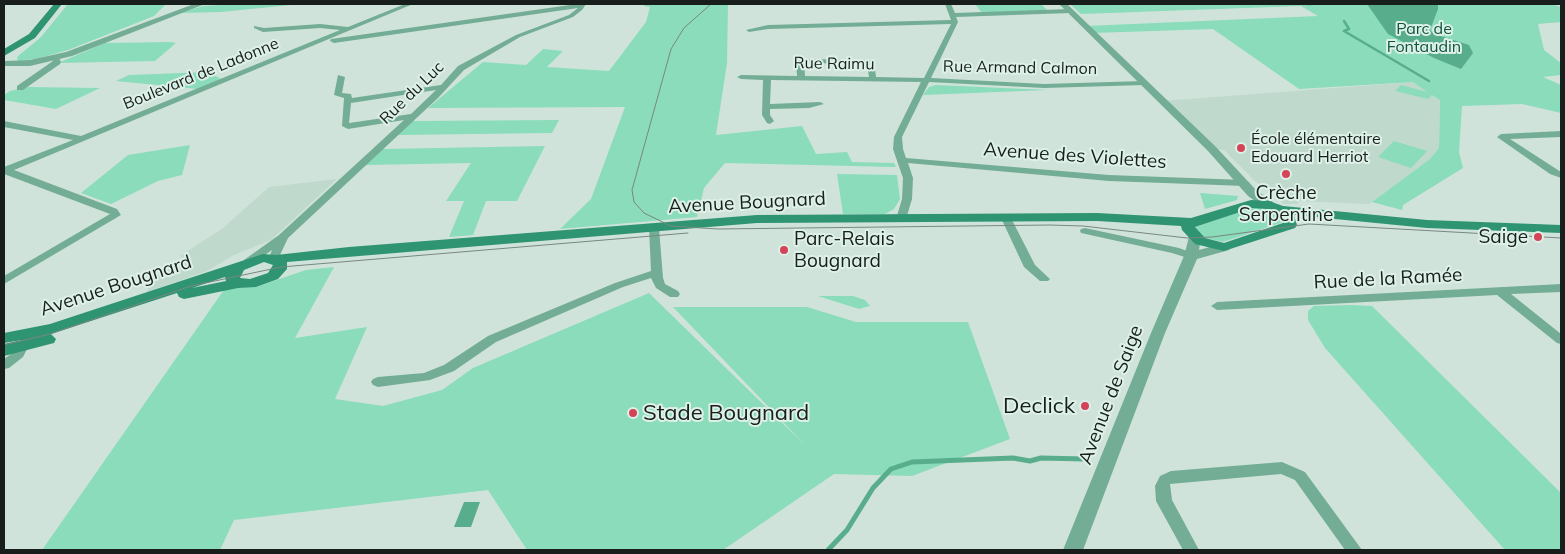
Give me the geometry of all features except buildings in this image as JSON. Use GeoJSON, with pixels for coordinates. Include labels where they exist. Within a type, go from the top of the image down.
{"type":"FeatureCollection","features":[{"type":"Feature","properties":{"kind":"main road"},"geometry":{"type":"LineString","coordinates":[[4,53],[32,36],[58,4]]}},
{"type":"Feature","properties":{"kind":"main road"},"geometry":{"type":"LineString","coordinates":[[1191,229],[1249,193],[1280,212],[1301,216],[1324,215],[1427,224],[1561,229]]}},
{"type":"Feature","properties":{"kind":"main road"},"geometry":{"type":"LineString","coordinates":[[1224,247],[1286,228],[1290,225],[1280,212]]}},
{"type":"Feature","properties":{"kind":"main road","name":"Avenue Bougnard"},"geometry":{"type":"LineString","coordinates":[[4,350],[22,347],[177,296],[242,271],[263,258],[277,266],[296,265],[363,251],[757,219],[1097,217],[1157,220],[1191,229],[1210,245],[1224,247]]}},
{"type":"Feature","properties":{"kind":"main road","name":"Avenue Bougnard"},"geometry":{"type":"LineString","coordinates":[[242,271],[258,282],[277,266]]}},
{"type":"Feature","properties":{"kind":"main road","name":"Avenue Bougnard"},"geometry":{"type":"LineString","coordinates":[[4,338],[52,329],[242,271]]}},
{"type":"Feature","properties":{"kind":"street"},"geometry":{"type":"LineString","coordinates":[[4,62],[30,63],[55,58],[200,4]]}},
{"type":"Feature","properties":{"kind":"street","name":"Boulevard de Ladonne"},"geometry":{"type":"LineString","coordinates":[[5,171],[410,4]]}},
{"type":"Feature","properties":{"kind":"street"},"geometry":{"type":"LineString","coordinates":[[316,43],[582,4]]}},
{"type":"Feature","properties":{"kind":"street","name":"Rue du Luc"},"geometry":{"type":"LineString","coordinates":[[242,271],[283,237],[413,116],[461,68],[497,46],[571,16],[582,4]]}},
{"type":"Feature","properties":{"kind":"street"},"geometry":{"type":"LineString","coordinates":[[901,219],[909,188],[908,178],[898,149],[898,137],[954,18],[948,4],[955,4]]}},
{"type":"Feature","properties":{"kind":"street"},"geometry":{"type":"LineString","coordinates":[[749,30],[768,27],[954,18],[1067,8],[1144,83],[1249,193]]}},
{"type":"Feature","properties":{"kind":"street"},"geometry":{"type":"LineString","coordinates":[[250,35],[259,28],[320,26],[350,29]]}},
{"type":"Feature","properties":{"kind":"street"},"geometry":{"type":"LineString","coordinates":[[341,33],[364,36]]}},
{"type":"Feature","properties":{"kind":"street"},"geometry":{"type":"LineString","coordinates":[[20,88],[57,62],[55,58]]}},
{"type":"Feature","properties":{"kind":"street"},"geometry":{"type":"LineString","coordinates":[[801,78],[800,61],[870,62],[873,79]]}},
{"type":"Feature","properties":{"kind":"street"},"geometry":{"type":"LineString","coordinates":[[341,77],[338,95],[348,96],[345,124],[348,126],[413,116]]}},
{"type":"Feature","properties":{"kind":"street","name":"Rue Raimu"},"geometry":{"type":"LineString","coordinates":[[740,77],[926,80]]}},
{"type":"Feature","properties":{"kind":"street"},"geometry":{"type":"LineString","coordinates":[[767,77],[766,116],[770,121]]}},
{"type":"Feature","properties":{"kind":"street","name":"Rue Armand Calmon"},"geometry":{"type":"LineString","coordinates":[[926,80],[1044,86],[1144,83]]}},
{"type":"Feature","properties":{"kind":"street"},"geometry":{"type":"LineString","coordinates":[[348,101],[442,87]]}},
{"type":"Feature","properties":{"kind":"street"},"geometry":{"type":"LineString","coordinates":[[766,106],[809,106],[820,104]]}},
{"type":"Feature","properties":{"kind":"street"},"geometry":{"type":"LineString","coordinates":[[4,124],[83,139]]}},
{"type":"Feature","properties":{"kind":"street"},"geometry":{"type":"LineString","coordinates":[[1561,134],[1501,137],[1553,172],[1561,175]]}},
{"type":"Feature","properties":{"kind":"street","name":"Avenue des Violettes"},"geometry":{"type":"LineString","coordinates":[[902,160],[1109,178],[1249,193]]}},
{"type":"Feature","properties":{"kind":"street"},"geometry":{"type":"LineString","coordinates":[[4,281],[116,215],[108,209],[5,171]]}},
{"type":"Feature","properties":{"kind":"street"},"geometry":{"type":"LineString","coordinates":[[1006,218],[1030,267],[1044,278]]}},
{"type":"Feature","properties":{"kind":"street"},"geometry":{"type":"LineString","coordinates":[[654,228],[656,273],[660,286],[674,294]]}},
{"type":"Feature","properties":{"kind":"street","name":"Avenue de Saige"},"geometry":{"type":"LineString","coordinates":[[1073,550],[1161,324],[1191,256],[1191,229]]}},
{"type":"Feature","properties":{"kind":"street"},"geometry":{"type":"LineString","coordinates":[[1085,231],[1175,250],[1191,256],[1224,247]]}},
{"type":"Feature","properties":{"kind":"street"},"geometry":{"type":"LineString","coordinates":[[277,266],[275,255],[283,237]]}},
{"type":"Feature","properties":{"kind":"street"},"geometry":{"type":"LineString","coordinates":[[378,382],[425,377],[449,368],[492,339],[619,285],[656,273]]}},
{"type":"Feature","properties":{"kind":"street","name":"Rue de la Ramée"},"geometry":{"type":"LineString","coordinates":[[1217,306],[1561,288]]}},
{"type":"Feature","properties":{"kind":"street"},"geometry":{"type":"LineString","coordinates":[[1501,292],[1561,340]]}},
{"type":"Feature","properties":{"kind":"street"},"geometry":{"type":"LineString","coordinates":[[4,365],[19,354],[22,347]]}},
{"type":"Feature","properties":{"kind":"street"},"geometry":{"type":"LineString","coordinates":[[1191,550],[1164,501],[1162,486],[1164,480],[1171,476],[1282,468],[1300,476],[1354,550]]}},
{"type":"Feature","properties":{"kind":"shaded area"},"geometry":{"type":"Polygon","coordinates":[[[1367,4],[1438,4],[1430,30],[1434,34],[1469,45],[1473,53],[1461,69],[1434,58],[1388,34],[1367,4]]]}},
{"type":"Feature","properties":{"kind":"shaded area"},"geometry":{"type":"Polygon","coordinates":[[[1413,82],[1440,100],[1439,148],[1430,159],[1369,204],[1297,201],[1299,204],[1284,204],[1256,182],[1224,150],[1212,149],[1162,101],[1413,82]]]}},
{"type":"Feature","properties":{"kind":"shaded area"},"geometry":{"type":"Polygon","coordinates":[[[337,179],[271,240],[234,255],[207,271],[147,292],[151,279],[187,259],[180,256],[223,228],[269,187],[337,179]]]}},
{"type":"Feature","properties":{"kind":"shaded area"},"geometry":{"type":"Polygon","coordinates":[[[464,502],[480,502],[471,527],[454,527],[464,502]]]}},
{"type":"Feature","properties":{"kind":"green space"},"geometry":{"type":"Polygon","coordinates":[[[68,4],[166,4],[154,16],[68,50],[36,59],[18,61],[17,57],[41,37],[68,4]]]}},
{"type":"Feature","properties":{"kind":"green space"},"geometry":{"type":"Polygon","coordinates":[[[301,4],[221,12],[180,13],[203,6],[301,4]]]}},
{"type":"Feature","properties":{"kind":"green space"},"geometry":{"type":"Polygon","coordinates":[[[644,4],[728,4],[727,63],[716,135],[802,126],[816,154],[847,152],[852,162],[894,163],[896,167],[725,163],[704,188],[697,217],[560,229],[591,199],[625,107],[428,108],[483,62],[526,65],[543,49],[563,51],[547,67],[609,71],[646,22],[650,7],[644,6],[644,4]]]}},
{"type":"Feature","properties":{"kind":"green space"},"geometry":{"type":"Polygon","coordinates":[[[975,4],[1041,4],[1048,11],[982,13],[975,4]]]}},
{"type":"Feature","properties":{"kind":"green space","name":"Parc de Fontaudin"},"geometry":{"type":"Polygon","coordinates":[[[1070,4],[1551,4],[1561,7],[1561,22],[1538,24],[1544,50],[1561,63],[1561,75],[1543,77],[1561,85],[1561,113],[1522,104],[1462,106],[1459,152],[1463,168],[1403,205],[1402,210],[1372,202],[1430,159],[1439,148],[1440,100],[1432,95],[1428,99],[1395,91],[1401,85],[1427,92],[1413,82],[1299,89],[1213,29],[1093,33],[1086,26],[1318,16],[1301,6],[1081,14],[1070,4]]]}},
{"type":"Feature","properties":{"kind":"green space"},"geometry":{"type":"Polygon","coordinates":[[[105,43],[176,43],[155,61],[58,63],[105,43]]]}},
{"type":"Feature","properties":{"kind":"green space"},"geometry":{"type":"Polygon","coordinates":[[[209,72],[221,79],[197,89],[116,81],[129,75],[209,72]]]}},
{"type":"Feature","properties":{"kind":"green space"},"geometry":{"type":"Polygon","coordinates":[[[936,85],[1048,90],[923,95],[929,87],[936,85]]]}},
{"type":"Feature","properties":{"kind":"green space"},"geometry":{"type":"Polygon","coordinates":[[[28,87],[100,88],[56,109],[4,100],[4,95],[10,91],[28,87]]]}},
{"type":"Feature","properties":{"kind":"green space"},"geometry":{"type":"Polygon","coordinates":[[[559,120],[552,133],[397,135],[413,121],[559,120]]]}},
{"type":"Feature","properties":{"kind":"green space"},"geometry":{"type":"Polygon","coordinates":[[[1394,141],[1427,151],[1411,168],[1378,157],[1394,141]]]}},
{"type":"Feature","properties":{"kind":"green space"},"geometry":{"type":"Polygon","coordinates":[[[190,145],[182,175],[158,181],[111,204],[81,193],[128,155],[190,145]]]}},
{"type":"Feature","properties":{"kind":"green space"},"geometry":{"type":"Polygon","coordinates":[[[545,146],[517,201],[486,201],[473,235],[449,237],[464,201],[446,201],[471,163],[365,165],[382,149],[545,146]]]}},
{"type":"Feature","properties":{"kind":"green space"},"geometry":{"type":"Polygon","coordinates":[[[837,174],[897,175],[900,199],[894,209],[885,214],[843,214],[837,174]]]}},
{"type":"Feature","properties":{"kind":"green space"},"geometry":{"type":"Polygon","coordinates":[[[1200,193],[1238,196],[1237,200],[1205,209],[1200,193]]]}},
{"type":"Feature","properties":{"kind":"green space"},"geometry":{"type":"Polygon","coordinates":[[[1252,207],[1267,209],[1280,215],[1283,222],[1223,242],[1202,237],[1195,229],[1196,227],[1252,207]]]}},
{"type":"Feature","properties":{"kind":"green space"},"geometry":{"type":"Polygon","coordinates":[[[334,267],[295,338],[367,327],[335,399],[383,406],[442,390],[473,368],[649,293],[805,445],[673,307],[807,307],[856,322],[968,322],[1010,439],[912,476],[834,474],[723,550],[527,550],[488,490],[234,520],[220,550],[42,550],[226,287],[256,287],[306,270],[334,267]]]}},
{"type":"Feature","properties":{"kind":"green space"},"geometry":{"type":"Polygon","coordinates":[[[818,296],[853,296],[865,300],[870,306],[859,309],[818,296]]]}},
{"type":"Feature","properties":{"kind":"green space"},"geometry":{"type":"Polygon","coordinates":[[[1314,306],[1372,306],[1561,493],[1561,549],[1505,550],[1325,348],[1308,320],[1308,311],[1314,306]]]}},
{"type":"Feature","properties":{"kind":"waterway"},"geometry":{"type":"LineString","coordinates":[[1344,21],[1349,29],[1344,31],[1429,81]]}},
{"type":"Feature","properties":{"kind":"waterway"},"geometry":{"type":"LineString","coordinates":[[828,550],[847,530],[873,488],[891,469],[912,462],[1013,458],[1030,461],[1041,458],[1085,459]]}},
{"type":"Feature","properties":{"kind":"tram line"},"geometry":{"type":"LineString","coordinates":[[711,4],[684,28],[671,49],[632,190],[634,202],[644,213],[671,226],[718,229],[1049,225],[1083,226],[1187,238],[1212,237],[1309,224],[1561,238]]}},
{"type":"Feature","properties":{"kind":"tram line"},"geometry":{"type":"LineString","coordinates":[[4,345],[50,334],[191,286],[281,267],[688,233]]}},
{"type":"Feature","properties":{"kind":"place","name":"École élémentaire Edouard Herriot"},"geometry":{"type":"Point","coordinates":[1241,148]}},
{"type":"Feature","properties":{"kind":"place","name":"Crèche Serpentine"},"geometry":{"type":"Point","coordinates":[1286,174]}},
{"type":"Feature","properties":{"kind":"place","name":"Saige"},"geometry":{"type":"Point","coordinates":[1538,237]}},
{"type":"Feature","properties":{"kind":"place","name":"Parc-Relais Bougnard"},"geometry":{"type":"Point","coordinates":[784,250]}},
{"type":"Feature","properties":{"kind":"place","name":"Declick"},"geometry":{"type":"Point","coordinates":[1085,406]}},
{"type":"Feature","properties":{"kind":"place","name":"Stade Bougnard"},"geometry":{"type":"Point","coordinates":[633,413]}}]}
